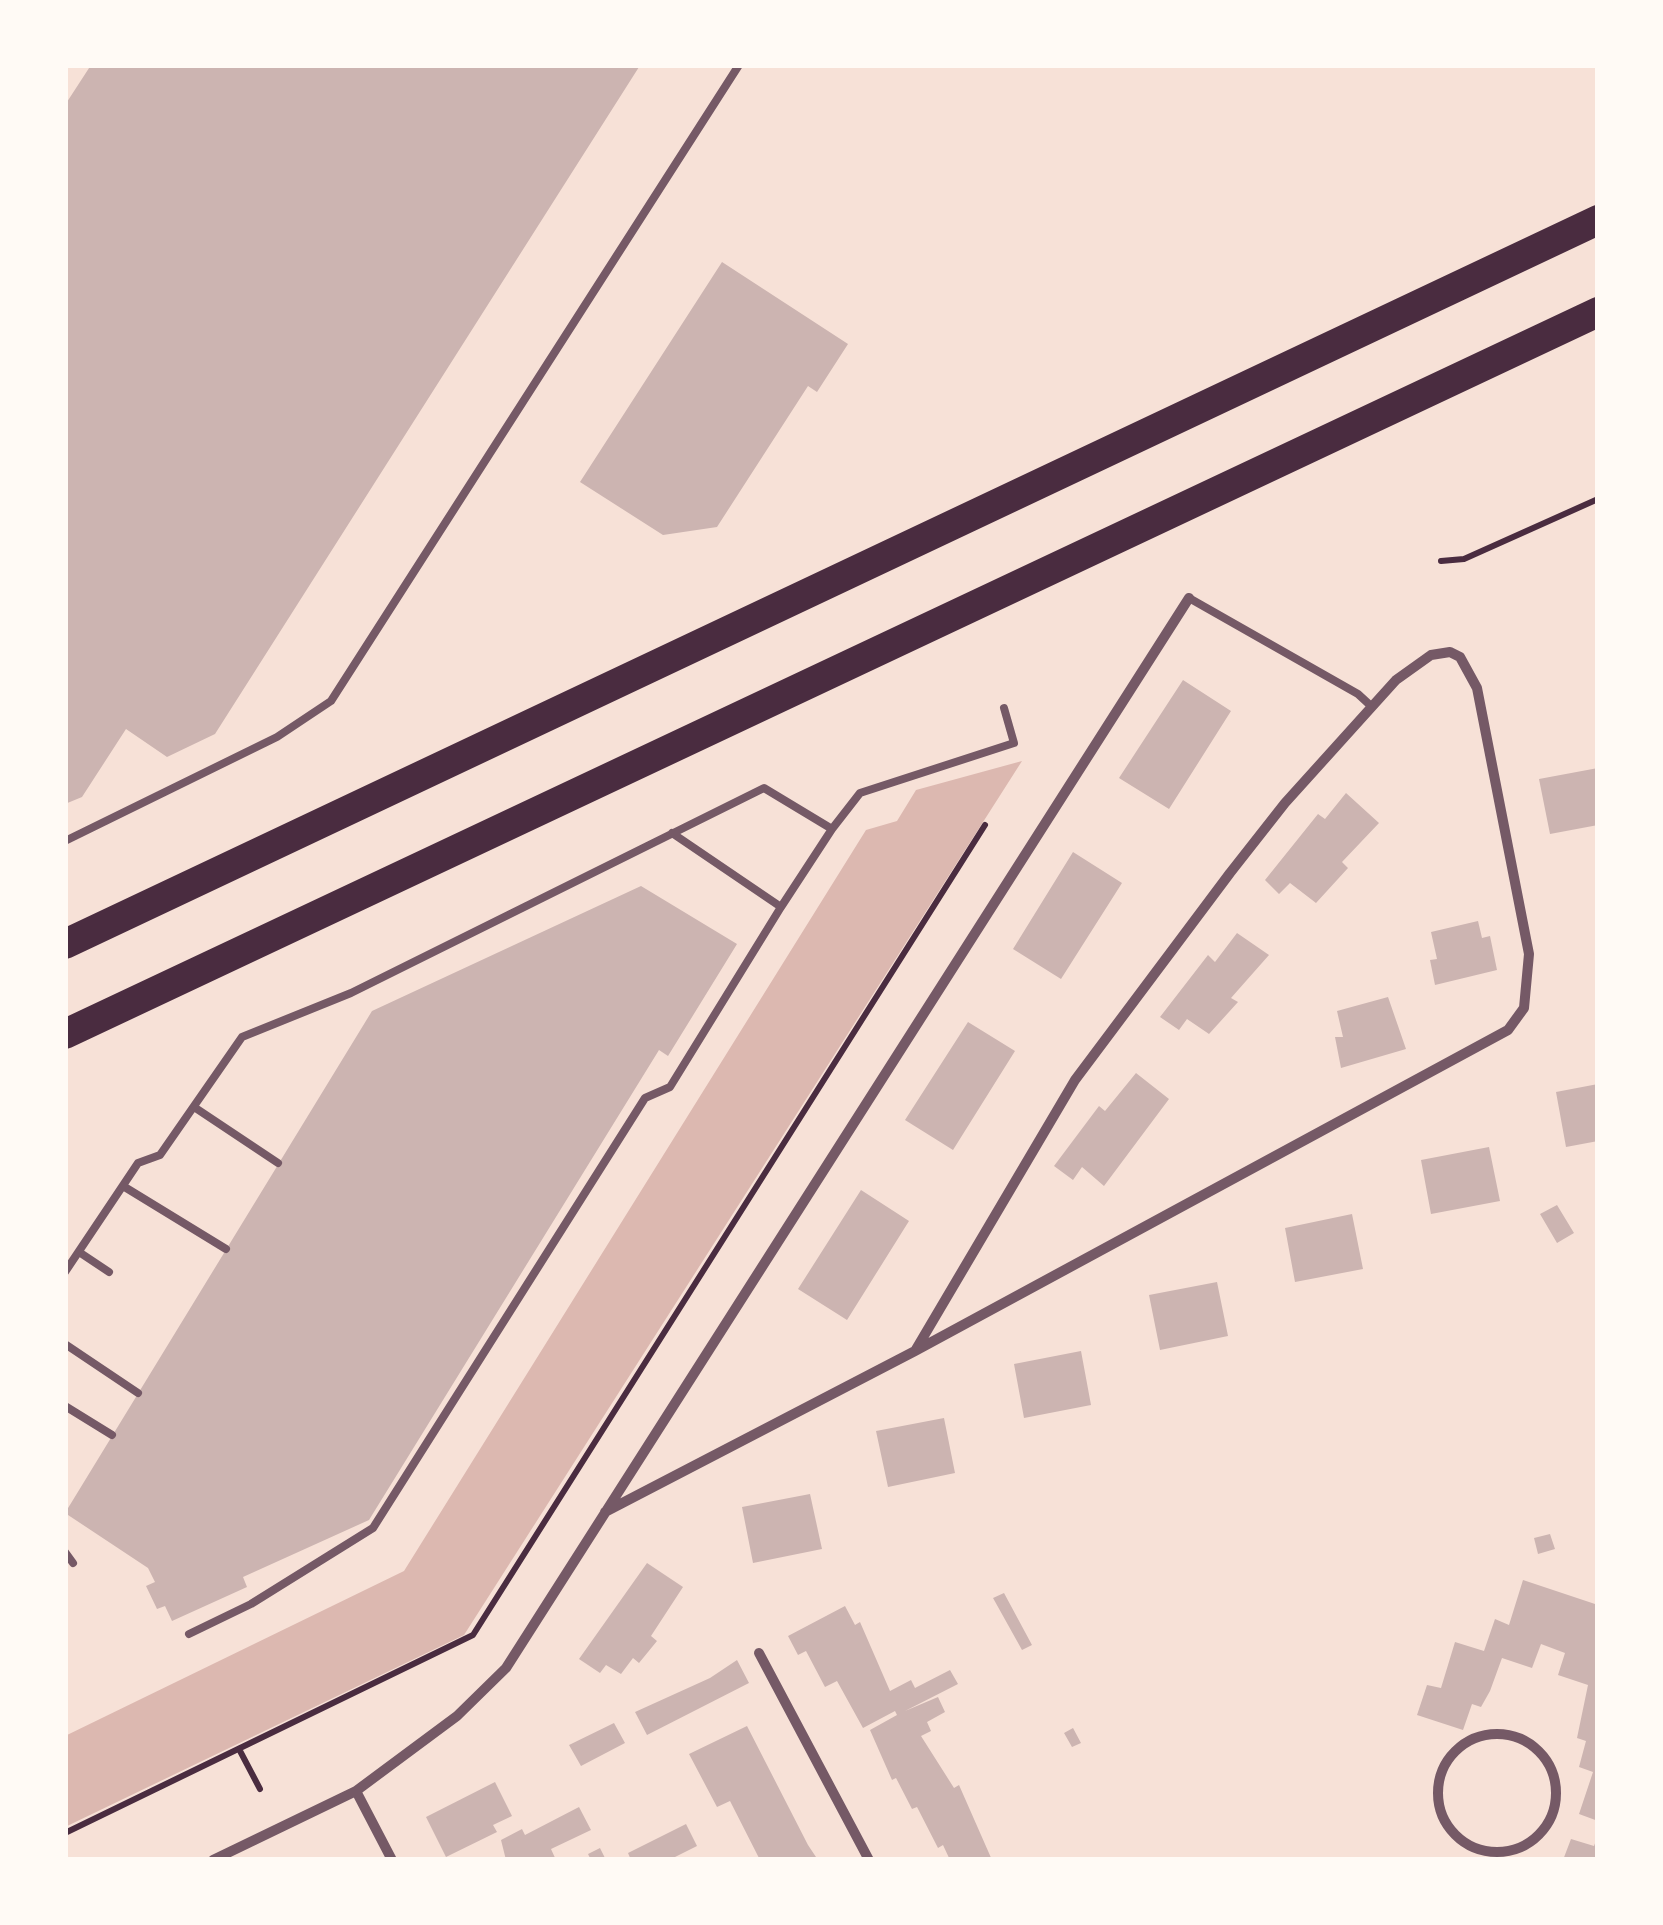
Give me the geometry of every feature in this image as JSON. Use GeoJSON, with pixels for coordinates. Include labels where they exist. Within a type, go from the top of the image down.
{"type":"FeatureCollection","features":[{"type":"Feature","properties":{"kind":"highway"},"geometry":{"type":"LineString","coordinates":[[65,944],[1598,220]]}},
{"type":"Feature","properties":{"kind":"highway"},"geometry":{"type":"LineString","coordinates":[[65,1034],[1598,312]]}},
{"type":"Feature","properties":{"kind":"street"},"geometry":{"type":"LineString","coordinates":[[212,1860],[356,1791],[457,1716],[506,1668],[1189,598]]}},
{"type":"Feature","properties":{"kind":"street"},"geometry":{"type":"LineString","coordinates":[[606,1512],[915,1351],[1508,1030],[1524,1008],[1529,954],[1477,688],[1468,668],[1450,652],[1432,655],[1406,672],[1274,817],[1075,1080],[915,1351]]}},
{"type":"Feature","properties":{"kind":"street"},"geometry":{"type":"LineString","coordinates":[[760,1653],[869,1860]]}},
{"type":"Feature","properties":{"kind":"street"},"geometry":{"type":"LineString","coordinates":[[1488,1734],[1509,1735],[1528,1742],[1542,1754],[1557,1787],[1556,1806],[1538,1838],[1504,1853],[1484,1856],[1466,1845],[1446,1822],[1437,1793],[1441,1772],[1452,1754],[1468,1741],[1488,1734]]}},
{"type":"Feature","properties":{"kind":"street"},"geometry":{"type":"LineString","coordinates":[[356,1791],[392,1860]]}},
{"type":"Feature","properties":{"kind":"lane"},"geometry":{"type":"LineString","coordinates":[[65,841],[277,737],[331,702],[739,65]]}},
{"type":"Feature","properties":{"kind":"lane"},"geometry":{"type":"LineString","coordinates":[[1189,598],[1358,694],[1371,706]]}},
{"type":"Feature","properties":{"kind":"lane"},"geometry":{"type":"LineString","coordinates":[[190,1634],[251,1604],[373,1528],[645,1098],[670,1087],[781,907],[860,792],[1014,744],[1004,708]]}},
{"type":"Feature","properties":{"kind":"lane"},"geometry":{"type":"LineString","coordinates":[[65,1272],[138,1163],[160,1155],[242,1037],[351,993],[764,788],[832,830]]}},
{"type":"Feature","properties":{"kind":"lane"},"geometry":{"type":"LineString","coordinates":[[672,833],[781,907]]}},
{"type":"Feature","properties":{"kind":"lane"},"geometry":{"type":"LineString","coordinates":[[194,1107],[278,1164]]}},
{"type":"Feature","properties":{"kind":"lane"},"geometry":{"type":"LineString","coordinates":[[123,1186],[226,1249]]}},
{"type":"Feature","properties":{"kind":"lane"},"geometry":{"type":"LineString","coordinates":[[79,1252],[109,1272]]}},
{"type":"Feature","properties":{"kind":"lane"},"geometry":{"type":"LineString","coordinates":[[65,1344],[138,1393]]}},
{"type":"Feature","properties":{"kind":"lane"},"geometry":{"type":"LineString","coordinates":[[65,1406],[112,1435]]}},
{"type":"Feature","properties":{"kind":"lane"},"geometry":{"type":"LineString","coordinates":[[65,1552],[74,1563]]}},
{"type":"Feature","properties":{"kind":"path"},"geometry":{"type":"LineString","coordinates":[[1442,561],[1464,559],[1598,499]]}},
{"type":"Feature","properties":{"kind":"path"},"geometry":{"type":"LineString","coordinates":[[65,1833],[473,1635],[985,825]]}},
{"type":"Feature","properties":{"kind":"path"},"geometry":{"type":"LineString","coordinates":[[239,1748],[260,1789]]}},
{"type":"Feature","properties":{"kind":"shaded area"},"geometry":{"type":"Polygon","coordinates":[[[1022,761],[464,1635],[65,1827],[65,1736],[404,1571],[866,830],[897,821],[916,790],[1022,761]]]}},
{"type":"Feature","properties":{"kind":"building"},"geometry":{"type":"Polygon","coordinates":[[[91,65],[639,67],[215,734],[167,757],[126,729],[82,797],[65,804],[65,105],[91,65]]]}},
{"type":"Feature","properties":{"kind":"building"},"geometry":{"type":"Polygon","coordinates":[[[722,262],[848,344],[817,392],[808,386],[717,527],[663,535],[580,482],[722,262]]]}},
{"type":"Feature","properties":{"kind":"building"},"geometry":{"type":"Polygon","coordinates":[[[1183,680],[1231,711],[1169,809],[1119,778],[1183,680]]]}},
{"type":"Feature","properties":{"kind":"building"},"geometry":{"type":"Polygon","coordinates":[[[1598,768],[1598,825],[1550,834],[1539,779],[1598,768]]]}},
{"type":"Feature","properties":{"kind":"building"},"geometry":{"type":"Polygon","coordinates":[[[1346,793],[1379,823],[1342,862],[1348,868],[1316,903],[1290,883],[1279,894],[1265,880],[1318,814],[1325,819],[1346,793]]]}},
{"type":"Feature","properties":{"kind":"building"},"geometry":{"type":"Polygon","coordinates":[[[1073,852],[1122,883],[1061,979],[1013,949],[1073,852]]]}},
{"type":"Feature","properties":{"kind":"building"},"geometry":{"type":"Polygon","coordinates":[[[641,886],[737,944],[668,1056],[659,1050],[369,1520],[243,1577],[247,1587],[172,1621],[165,1606],[157,1609],[146,1586],[155,1582],[148,1568],[65,1513],[372,1011],[641,886]]]}},
{"type":"Feature","properties":{"kind":"building"},"geometry":{"type":"Polygon","coordinates":[[[1478,921],[1482,938],[1490,936],[1497,970],[1435,985],[1430,960],[1437,959],[1431,932],[1478,921]]]}},
{"type":"Feature","properties":{"kind":"building"},"geometry":{"type":"Polygon","coordinates":[[[1237,933],[1269,955],[1231,998],[1238,1002],[1209,1034],[1187,1019],[1179,1030],[1160,1017],[1208,955],[1215,962],[1237,933]]]}},
{"type":"Feature","properties":{"kind":"building"},"geometry":{"type":"Polygon","coordinates":[[[1388,997],[1406,1049],[1341,1068],[1335,1037],[1343,1037],[1337,1011],[1388,997]]]}},
{"type":"Feature","properties":{"kind":"building"},"geometry":{"type":"Polygon","coordinates":[[[968,1022],[1015,1051],[953,1150],[905,1120],[968,1022]]]}},
{"type":"Feature","properties":{"kind":"building"},"geometry":{"type":"Polygon","coordinates":[[[1136,1073],[1169,1099],[1104,1186],[1082,1167],[1073,1180],[1054,1166],[1099,1106],[1105,1111],[1136,1073]]]}},
{"type":"Feature","properties":{"kind":"building"},"geometry":{"type":"Polygon","coordinates":[[[1598,1084],[1598,1141],[1566,1147],[1556,1092],[1598,1084]]]}},
{"type":"Feature","properties":{"kind":"building"},"geometry":{"type":"Polygon","coordinates":[[[1489,1147],[1500,1201],[1431,1214],[1421,1160],[1489,1147]]]}},
{"type":"Feature","properties":{"kind":"building"},"geometry":{"type":"Polygon","coordinates":[[[861,1190],[909,1221],[847,1320],[798,1289],[861,1190]]]}},
{"type":"Feature","properties":{"kind":"building"},"geometry":{"type":"Polygon","coordinates":[[[1557,1205],[1574,1233],[1557,1243],[1540,1214],[1557,1205]]]}},
{"type":"Feature","properties":{"kind":"building"},"geometry":{"type":"Polygon","coordinates":[[[1352,1214],[1363,1269],[1295,1282],[1285,1228],[1352,1214]]]}},
{"type":"Feature","properties":{"kind":"building"},"geometry":{"type":"Polygon","coordinates":[[[1217,1282],[1228,1336],[1160,1350],[1149,1295],[1217,1282]]]}},
{"type":"Feature","properties":{"kind":"building"},"geometry":{"type":"Polygon","coordinates":[[[1081,1351],[1091,1405],[1024,1418],[1014,1364],[1081,1351]]]}},
{"type":"Feature","properties":{"kind":"building"},"geometry":{"type":"Polygon","coordinates":[[[944,1418],[955,1473],[888,1487],[876,1431],[944,1418]]]}},
{"type":"Feature","properties":{"kind":"building"},"geometry":{"type":"Polygon","coordinates":[[[810,1494],[822,1549],[753,1563],[742,1507],[810,1494]]]}},
{"type":"Feature","properties":{"kind":"building"},"geometry":{"type":"Polygon","coordinates":[[[1550,1534],[1555,1549],[1538,1554],[1534,1538],[1550,1534]]]}},
{"type":"Feature","properties":{"kind":"building"},"geometry":{"type":"Polygon","coordinates":[[[647,1563],[683,1587],[651,1636],[657,1641],[639,1663],[633,1658],[621,1674],[606,1665],[600,1673],[579,1659],[647,1563]]]}},
{"type":"Feature","properties":{"kind":"building"},"geometry":{"type":"Polygon","coordinates":[[[1523,1580],[1598,1605],[1598,1821],[1579,1814],[1593,1772],[1579,1767],[1586,1741],[1577,1738],[1588,1685],[1558,1675],[1565,1653],[1541,1644],[1532,1668],[1502,1658],[1490,1691],[1481,1707],[1472,1704],[1463,1730],[1417,1715],[1427,1685],[1441,1688],[1455,1642],[1484,1651],[1495,1619],[1509,1625],[1523,1580]]]}},
{"type":"Feature","properties":{"kind":"building"},"geometry":{"type":"Polygon","coordinates":[[[1004,1593],[1032,1645],[1022,1650],[993,1598],[1004,1593]]]}},
{"type":"Feature","properties":{"kind":"building"},"geometry":{"type":"Polygon","coordinates":[[[845,1606],[855,1625],[860,1622],[890,1691],[911,1680],[915,1688],[950,1670],[958,1684],[905,1711],[938,1697],[945,1712],[927,1722],[931,1731],[921,1736],[954,1788],[959,1785],[992,1860],[950,1860],[943,1845],[938,1848],[917,1807],[912,1809],[896,1778],[892,1780],[870,1730],[897,1715],[895,1711],[863,1728],[837,1681],[825,1687],[806,1651],[798,1655],[788,1636],[845,1606]]]}},
{"type":"Feature","properties":{"kind":"building"},"geometry":{"type":"Polygon","coordinates":[[[737,1660],[749,1683],[647,1735],[635,1712],[710,1678],[737,1660]]]}},
{"type":"Feature","properties":{"kind":"building"},"geometry":{"type":"Polygon","coordinates":[[[614,1723],[625,1743],[581,1766],[569,1745],[614,1723]]]}},
{"type":"Feature","properties":{"kind":"building"},"geometry":{"type":"Polygon","coordinates":[[[747,1726],[818,1860],[760,1860],[730,1801],[717,1807],[689,1754],[747,1726]]]}},
{"type":"Feature","properties":{"kind":"building"},"geometry":{"type":"Polygon","coordinates":[[[1073,1728],[1081,1743],[1072,1747],[1064,1733],[1073,1728]]]}},
{"type":"Feature","properties":{"kind":"building"},"geometry":{"type":"Polygon","coordinates":[[[495,1782],[512,1816],[493,1825],[497,1832],[446,1857],[426,1817],[495,1782]]]}},
{"type":"Feature","properties":{"kind":"building"},"geometry":{"type":"Polygon","coordinates":[[[579,1807],[591,1830],[551,1849],[556,1860],[506,1860],[501,1840],[522,1829],[525,1835],[579,1807]]]}},
{"type":"Feature","properties":{"kind":"building"},"geometry":{"type":"Polygon","coordinates":[[[686,1824],[697,1846],[669,1860],[631,1860],[628,1853],[686,1824]]]}},
{"type":"Feature","properties":{"kind":"building"},"geometry":{"type":"Polygon","coordinates":[[[1598,1835],[1598,1860],[1563,1860],[1571,1839],[1594,1846],[1598,1835]]]}},
{"type":"Feature","properties":{"kind":"building"},"geometry":{"type":"Polygon","coordinates":[[[600,1848],[606,1860],[591,1860],[588,1854],[600,1848]]]}}]}
